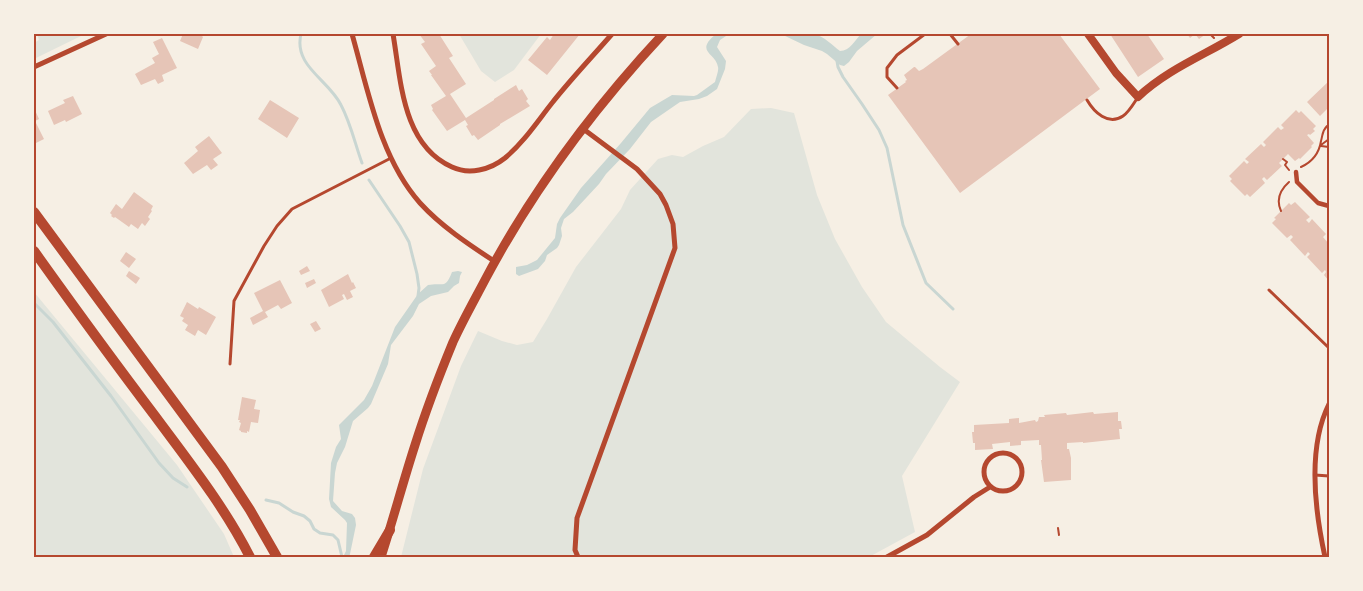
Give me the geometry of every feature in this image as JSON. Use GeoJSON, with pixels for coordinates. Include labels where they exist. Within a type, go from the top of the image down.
{"type":"FeatureCollection","features":[{"type":"Feature","properties":{"kind":"main road"},"geometry":{"type":"LineString","coordinates":[[382,557],[415,444],[440,374],[454,340],[494,262],[529,202],[551,169],[614,88],[663,34]]}},
{"type":"Feature","properties":{"kind":"main road"},"geometry":{"type":"LineString","coordinates":[[34,212],[222,467],[262,529],[277,557]]}},
{"type":"Feature","properties":{"kind":"main road"},"geometry":{"type":"LineString","coordinates":[[34,251],[210,491],[233,524],[250,557]]}},
{"type":"Feature","properties":{"kind":"main road"},"geometry":{"type":"LineString","coordinates":[[374,557],[390,530]]}},
{"type":"Feature","properties":{"kind":"street"},"geometry":{"type":"LineString","coordinates":[[34,67],[106,34]]}},
{"type":"Feature","properties":{"kind":"street"},"geometry":{"type":"LineString","coordinates":[[352,34],[377,123],[391,158],[409,188],[432,215],[494,262]]}},
{"type":"Feature","properties":{"kind":"street"},"geometry":{"type":"LineString","coordinates":[[393,34],[404,99],[413,127],[426,149],[436,158],[458,170],[472,172],[487,168],[504,159],[523,140],[612,34]]}},
{"type":"Feature","properties":{"kind":"street"},"geometry":{"type":"LineString","coordinates":[[1088,34],[1116,74],[1138,97],[1167,74],[1239,34]]}},
{"type":"Feature","properties":{"kind":"street"},"geometry":{"type":"LineString","coordinates":[[578,557],[575,550],[577,518],[675,248],[673,224],[660,194],[637,169],[582,128]]}},
{"type":"Feature","properties":{"kind":"street"},"geometry":{"type":"LineString","coordinates":[[1296,175],[1297,182],[1318,203],[1329,206]]}},
{"type":"Feature","properties":{"kind":"street"},"geometry":{"type":"LineString","coordinates":[[1325,557],[1317,514],[1315,475],[1320,433],[1329,404]]}},
{"type":"Feature","properties":{"kind":"street"},"geometry":{"type":"LineString","coordinates":[[1009,454],[1016,459],[1022,471],[1016,486],[1002,492],[990,487],[985,480],[984,474],[986,463],[991,457],[1009,454]]}},
{"type":"Feature","properties":{"kind":"street"},"geometry":{"type":"LineString","coordinates":[[886,557],[927,535],[974,497],[990,487]]}},
{"type":"Feature","properties":{"kind":"lane"},"geometry":{"type":"LineString","coordinates":[[897,88],[887,77],[887,68],[897,54],[926,34]]}},
{"type":"Feature","properties":{"kind":"lane"},"geometry":{"type":"LineString","coordinates":[[950,34],[958,44]]}},
{"type":"Feature","properties":{"kind":"lane"},"geometry":{"type":"LineString","coordinates":[[1087,100],[1094,111],[1102,117],[1114,120],[1124,116],[1138,97]]}},
{"type":"Feature","properties":{"kind":"lane"},"geometry":{"type":"LineString","coordinates":[[230,364],[234,302],[277,226],[292,209],[391,158]]}},
{"type":"Feature","properties":{"kind":"lane"},"geometry":{"type":"LineString","coordinates":[[1269,290],[1329,348]]}},
{"type":"Feature","properties":{"kind":"lane"},"geometry":{"type":"LineString","coordinates":[[1315,475],[1329,476]]}},
{"type":"Feature","properties":{"kind":"path"},"geometry":{"type":"LineString","coordinates":[[1210,34],[1215,40]]}},
{"type":"Feature","properties":{"kind":"path"},"geometry":{"type":"LineString","coordinates":[[1281,211],[1279,206],[1280,194],[1284,186],[1296,175],[1301,166],[1313,160],[1320,146],[1322,131],[1327,126]]}},
{"type":"Feature","properties":{"kind":"path"},"geometry":{"type":"LineString","coordinates":[[1320,146],[1329,139]]}},
{"type":"Feature","properties":{"kind":"path"},"geometry":{"type":"LineString","coordinates":[[1320,146],[1329,147]]}},
{"type":"Feature","properties":{"kind":"path"},"geometry":{"type":"LineString","coordinates":[[1283,159],[1287,162],[1285,165],[1296,175]]}},
{"type":"Feature","properties":{"kind":"path"},"geometry":{"type":"LineString","coordinates":[[1058,528],[1059,535]]}},
{"type":"Feature","properties":{"kind":"shaded area"},"geometry":{"type":"Polygon","coordinates":[[[37,34],[85,34],[34,59],[34,43],[39,40],[37,34]]]}},
{"type":"Feature","properties":{"kind":"shaded area"},"geometry":{"type":"Polygon","coordinates":[[[459,34],[541,34],[514,70],[495,82],[481,71],[459,34]]]}},
{"type":"Feature","properties":{"kind":"shaded area"},"geometry":{"type":"Polygon","coordinates":[[[716,34],[729,34],[720,40],[717,47],[726,61],[717,89],[699,99],[680,102],[651,122],[599,184],[564,219],[561,228],[562,236],[557,248],[547,255],[545,261],[538,269],[519,276],[516,274],[516,267],[527,265],[537,260],[555,238],[560,218],[581,188],[650,108],[672,95],[697,95],[715,82],[718,67],[706,49],[710,40],[716,34]]]}},
{"type":"Feature","properties":{"kind":"shaded area"},"geometry":{"type":"Polygon","coordinates":[[[781,34],[818,35],[840,51],[844,51],[861,34],[877,34],[857,51],[844,66],[822,51],[781,34]]]}},
{"type":"Feature","properties":{"kind":"shaded area"},"geometry":{"type":"Polygon","coordinates":[[[771,108],[794,113],[817,195],[835,239],[862,287],[886,322],[960,382],[902,476],[915,532],[869,557],[401,557],[423,469],[461,366],[478,331],[517,345],[533,342],[576,267],[621,209],[630,190],[658,159],[672,155],[683,157],[724,137],[751,109],[771,108]]]}},
{"type":"Feature","properties":{"kind":"shaded area"},"geometry":{"type":"Polygon","coordinates":[[[452,272],[462,272],[459,283],[448,292],[431,296],[419,304],[413,316],[391,345],[388,364],[371,404],[353,421],[335,473],[333,501],[342,511],[352,514],[356,525],[349,557],[343,557],[346,551],[347,523],[331,507],[329,499],[331,463],[336,447],[341,439],[339,425],[364,400],[372,386],[395,327],[418,294],[428,285],[446,283],[452,272]]]}},
{"type":"Feature","properties":{"kind":"shaded area"},"geometry":{"type":"Polygon","coordinates":[[[34,292],[177,465],[224,534],[234,557],[34,557],[34,292]]]}},
{"type":"Feature","properties":{"kind":"building"},"geometry":{"type":"Polygon","coordinates":[[[183,34],[203,34],[198,49],[180,41],[183,34]]]}},
{"type":"Feature","properties":{"kind":"building"},"geometry":{"type":"Polygon","coordinates":[[[419,34],[439,34],[453,56],[449,58],[466,84],[450,94],[466,118],[516,85],[519,91],[522,89],[530,106],[478,140],[474,135],[472,136],[465,120],[447,131],[432,110],[431,105],[446,96],[429,71],[436,66],[421,44],[425,42],[419,34]]]}},
{"type":"Feature","properties":{"kind":"building"},"geometry":{"type":"Polygon","coordinates":[[[554,34],[580,34],[547,75],[528,60],[547,37],[550,40],[554,34]]]}},
{"type":"Feature","properties":{"kind":"building"},"geometry":{"type":"Polygon","coordinates":[[[971,34],[1059,34],[1100,89],[960,193],[888,95],[906,82],[907,80],[904,75],[914,67],[919,71],[923,69],[971,34]]]}},
{"type":"Feature","properties":{"kind":"building"},"geometry":{"type":"Polygon","coordinates":[[[1110,34],[1147,34],[1164,59],[1138,77],[1110,34]]]}},
{"type":"Feature","properties":{"kind":"building"},"geometry":{"type":"Polygon","coordinates":[[[1187,34],[1195,34],[1190,38],[1187,34]]]}},
{"type":"Feature","properties":{"kind":"building"},"geometry":{"type":"Polygon","coordinates":[[[1195,34],[1206,34],[1199,39],[1195,34]]]}},
{"type":"Feature","properties":{"kind":"building"},"geometry":{"type":"Polygon","coordinates":[[[162,38],[177,68],[162,75],[164,81],[158,84],[155,79],[141,85],[135,74],[155,63],[152,58],[159,54],[153,42],[162,38]]]}},
{"type":"Feature","properties":{"kind":"building"},"geometry":{"type":"Polygon","coordinates":[[[1329,81],[1329,107],[1320,116],[1307,102],[1329,81]]]}},
{"type":"Feature","properties":{"kind":"building"},"geometry":{"type":"Polygon","coordinates":[[[73,96],[82,114],[66,122],[65,120],[54,125],[48,111],[65,103],[63,100],[73,96]]]}},
{"type":"Feature","properties":{"kind":"building"},"geometry":{"type":"Polygon","coordinates":[[[270,100],[299,118],[287,138],[258,119],[270,100]]]}},
{"type":"Feature","properties":{"kind":"building"},"geometry":{"type":"Polygon","coordinates":[[[34,108],[39,119],[35,121],[44,139],[34,144],[34,108]]]}},
{"type":"Feature","properties":{"kind":"building"},"geometry":{"type":"Polygon","coordinates":[[[1296,110],[1299,113],[1301,111],[1316,126],[1313,129],[1315,131],[1307,135],[1314,143],[1312,147],[1300,159],[1295,161],[1288,154],[1279,163],[1282,166],[1267,180],[1264,177],[1262,179],[1265,183],[1250,197],[1247,194],[1245,196],[1230,181],[1232,179],[1229,176],[1244,161],[1247,164],[1249,162],[1245,159],[1261,144],[1264,147],[1266,145],[1263,142],[1278,127],[1281,130],[1284,128],[1281,125],[1296,110]]]}},
{"type":"Feature","properties":{"kind":"building"},"geometry":{"type":"Polygon","coordinates":[[[209,136],[222,153],[213,159],[218,165],[211,170],[207,165],[193,174],[184,163],[198,151],[195,147],[209,136]]]}},
{"type":"Feature","properties":{"kind":"building"},"geometry":{"type":"Polygon","coordinates":[[[134,192],[153,206],[148,217],[150,219],[145,226],[142,223],[138,229],[131,224],[129,227],[111,216],[110,213],[116,204],[122,209],[134,192]]]}},
{"type":"Feature","properties":{"kind":"building"},"geometry":{"type":"Polygon","coordinates":[[[1295,202],[1310,217],[1306,220],[1309,223],[1312,219],[1326,234],[1323,237],[1329,244],[1329,281],[1324,275],[1325,270],[1322,273],[1307,257],[1310,254],[1308,252],[1305,256],[1290,240],[1293,237],[1291,235],[1287,238],[1272,223],[1276,219],[1274,218],[1289,203],[1291,205],[1295,202]]]}},
{"type":"Feature","properties":{"kind":"building"},"geometry":{"type":"Polygon","coordinates":[[[126,252],[136,259],[129,268],[120,261],[126,252]]]}},
{"type":"Feature","properties":{"kind":"building"},"geometry":{"type":"Polygon","coordinates":[[[307,266],[310,271],[301,275],[299,271],[307,266]]]}},
{"type":"Feature","properties":{"kind":"building"},"geometry":{"type":"Polygon","coordinates":[[[129,271],[140,278],[136,284],[126,276],[129,271]]]}},
{"type":"Feature","properties":{"kind":"building"},"geometry":{"type":"Polygon","coordinates":[[[348,274],[356,288],[350,291],[353,297],[347,300],[344,294],[342,295],[344,299],[329,307],[321,290],[348,274]]]}},
{"type":"Feature","properties":{"kind":"building"},"geometry":{"type":"Polygon","coordinates":[[[314,279],[316,283],[307,288],[305,283],[314,279]]]}},
{"type":"Feature","properties":{"kind":"building"},"geometry":{"type":"Polygon","coordinates":[[[280,280],[292,303],[281,309],[278,305],[265,312],[268,317],[253,325],[250,318],[263,311],[254,293],[280,280]]]}},
{"type":"Feature","properties":{"kind":"building"},"geometry":{"type":"Polygon","coordinates":[[[187,302],[216,317],[206,335],[198,330],[195,336],[185,330],[188,325],[182,321],[184,318],[180,316],[187,302]]]}},
{"type":"Feature","properties":{"kind":"building"},"geometry":{"type":"Polygon","coordinates":[[[316,321],[321,329],[315,332],[310,324],[316,321]]]}},
{"type":"Feature","properties":{"kind":"building"},"geometry":{"type":"Polygon","coordinates":[[[242,397],[256,400],[254,409],[260,410],[258,423],[251,422],[249,432],[247,431],[247,433],[239,430],[241,423],[238,420],[242,397]]]}},
{"type":"Feature","properties":{"kind":"building"},"geometry":{"type":"Polygon","coordinates":[[[1093,412],[1094,414],[1118,412],[1118,421],[1121,421],[1122,429],[1119,429],[1120,439],[1067,443],[1067,449],[1069,449],[1071,458],[1071,480],[1044,482],[1039,440],[1021,441],[1021,445],[1010,446],[1010,442],[992,444],[993,449],[975,450],[972,432],[974,432],[974,425],[1009,423],[1009,419],[1019,418],[1019,423],[1035,420],[1036,422],[1039,417],[1045,417],[1044,415],[1093,412]]]}},
{"type":"Feature","properties":{"kind":"waterway"},"geometry":{"type":"LineString","coordinates":[[301,34],[300,45],[302,55],[307,64],[336,96],[350,127],[362,163]]}},
{"type":"Feature","properties":{"kind":"waterway"},"geometry":{"type":"LineString","coordinates":[[837,61],[843,77],[879,130],[887,148],[903,225],[926,283],[953,309]]}},
{"type":"Feature","properties":{"kind":"waterway"},"geometry":{"type":"LineString","coordinates":[[369,180],[409,242],[417,274],[418,296]]}},
{"type":"Feature","properties":{"kind":"waterway"},"geometry":{"type":"LineString","coordinates":[[34,303],[53,322],[111,396],[159,463],[173,478],[187,487]]}},
{"type":"Feature","properties":{"kind":"waterway"},"geometry":{"type":"LineString","coordinates":[[266,500],[279,503],[293,512],[304,516],[310,521],[314,529],[320,533],[333,535],[338,540],[342,557]]}}]}
